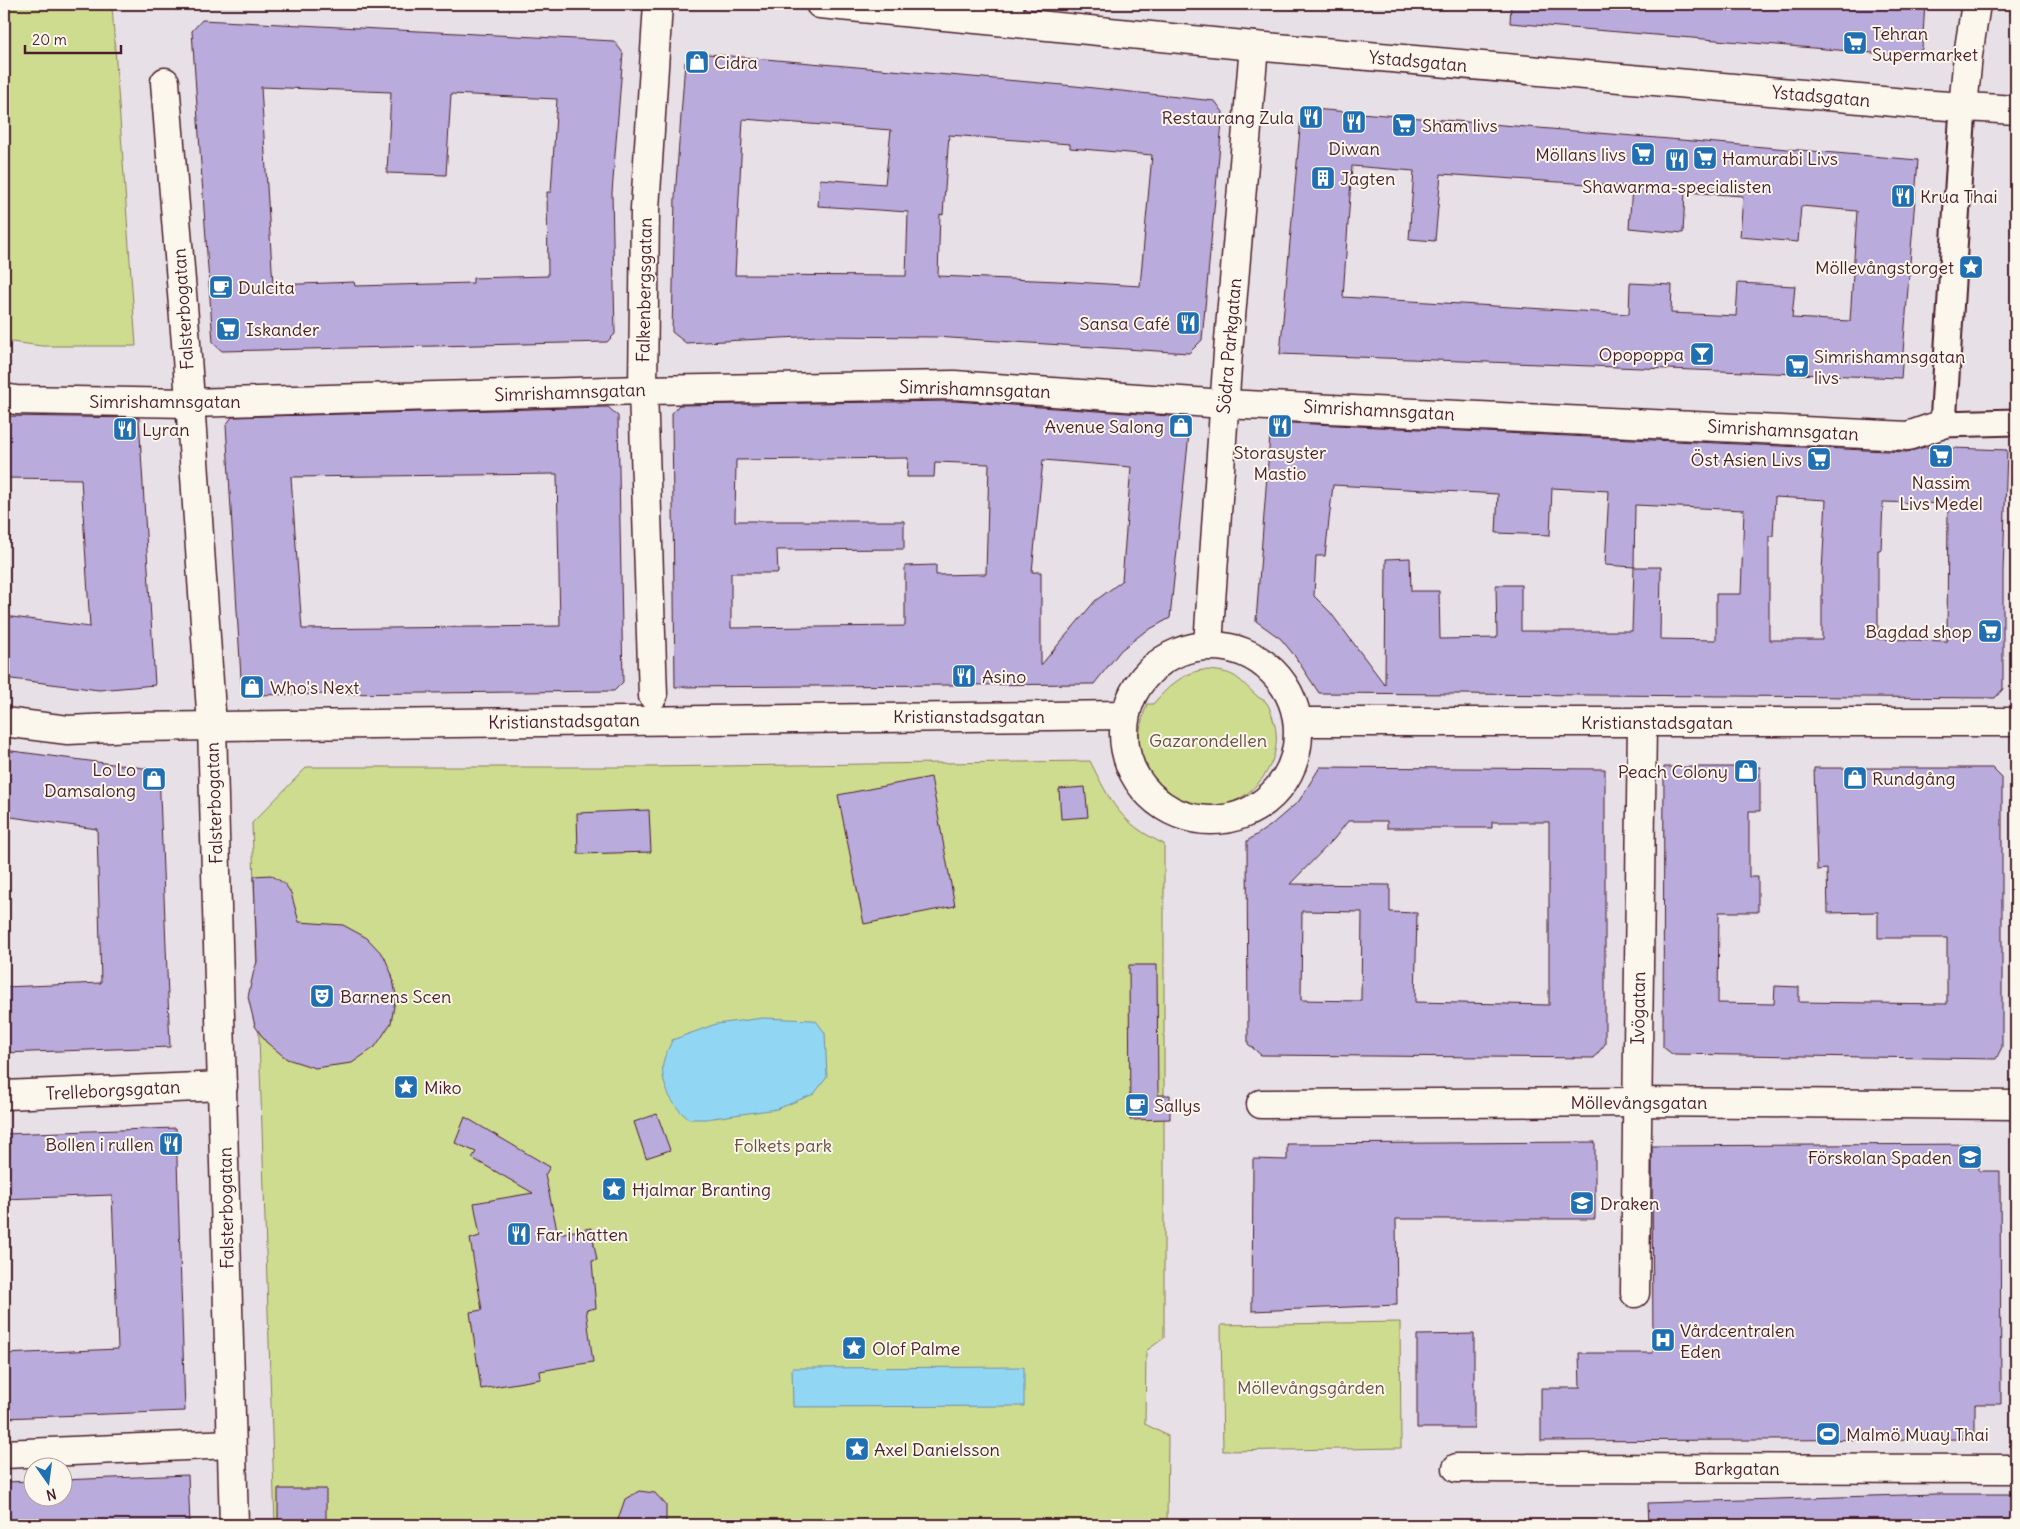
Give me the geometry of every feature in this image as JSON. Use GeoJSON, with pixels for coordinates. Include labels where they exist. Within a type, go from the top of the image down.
{"type":"FeatureCollection","features":[{"type":"Feature","properties":{"kind":"street","name":"Falkenbergsgatan"},"geometry":{"type":"LineString","coordinates":[[653,696],[643,390],[645,209],[658,4]]}},
{"type":"Feature","properties":{"kind":"street","name":"Ystadsgatan"},"geometry":{"type":"LineString","coordinates":[[820,4],[1010,13],[1254,46],[1963,108],[2016,110]]}},
{"type":"Feature","properties":{"kind":"street"},"geometry":{"type":"LineString","coordinates":[[1976,4],[1968,55],[1963,108],[1943,424],[2016,422]]}},
{"type":"Feature","properties":{"kind":"street","name":"Södra Parkgatan"},"geometry":{"type":"LineString","coordinates":[[1208,645],[1224,404],[1254,46]]}},
{"type":"Feature","properties":{"kind":"street","name":"Falsterbogatan"},"geometry":{"type":"LineString","coordinates":[[165,82],[186,343],[212,726],[234,1525]]}},
{"type":"Feature","properties":{"kind":"street","name":"Simrishamnsgatan"},"geometry":{"type":"LineString","coordinates":[[4,398],[16,400],[189,403],[643,390],[954,385],[1224,404],[1908,436],[1943,424]]}},
{"type":"Feature","properties":{"kind":"street"},"geometry":{"type":"LineString","coordinates":[[1208,645],[1235,648],[1251,655],[1268,666],[1277,675],[1292,701],[1298,722],[1298,743],[1293,763],[1283,782],[1270,798],[1253,810],[1234,817],[1213,820],[1193,818],[1175,812],[1158,802],[1144,789],[1133,772],[1126,754],[1123,734],[1128,703],[1142,679],[1153,666],[1164,658],[1187,648],[1208,645]]}},
{"type":"Feature","properties":{"kind":"street","name":"Kristianstadsgatan"},"geometry":{"type":"LineString","coordinates":[[4,722],[68,730],[133,727],[1125,715]]}},
{"type":"Feature","properties":{"kind":"street","name":"Kristianstadsgatan"},"geometry":{"type":"LineString","coordinates":[[1298,722],[2016,722]]}},
{"type":"Feature","properties":{"kind":"street","name":"Ivögatan"},"geometry":{"type":"LineString","coordinates":[[1635,1293],[1642,722]]}},
{"type":"Feature","properties":{"kind":"street","name":"Trelleborgsgatan"},"geometry":{"type":"LineString","coordinates":[[4,1096],[223,1086]]}},
{"type":"Feature","properties":{"kind":"street","name":"Möllevångsgatan"},"geometry":{"type":"LineString","coordinates":[[1261,1104],[1636,1102],[2016,1105]]}},
{"type":"Feature","properties":{"kind":"street"},"geometry":{"type":"LineString","coordinates":[[4,1454],[231,1444]]}},
{"type":"Feature","properties":{"kind":"street","name":"Barkgatan"},"geometry":{"type":"LineString","coordinates":[[1458,1468],[2016,1469]]}},
{"type":"Feature","properties":{"kind":"green space"},"geometry":{"type":"Polygon","coordinates":[[[4,4],[110,4],[112,6],[136,346],[42,346],[4,341],[4,4]]]}},
{"type":"Feature","properties":{"kind":"green space","name":"Gazarondellen"},"geometry":{"type":"Polygon","coordinates":[[[1202,670],[1229,673],[1266,702],[1273,719],[1276,738],[1274,756],[1266,773],[1254,788],[1238,799],[1221,806],[1203,809],[1184,805],[1169,794],[1156,780],[1153,783],[1146,775],[1142,765],[1139,745],[1139,734],[1147,704],[1153,704],[1169,687],[1181,678],[1202,670]]]}},
{"type":"Feature","properties":{"kind":"green space","name":"Folkets park"},"geometry":{"type":"Polygon","coordinates":[[[1090,761],[1104,789],[1118,810],[1137,828],[1164,844],[1164,1338],[1146,1351],[1145,1424],[1168,1436],[1167,1525],[275,1525],[252,823],[307,767],[650,767],[1090,761]]]}},
{"type":"Feature","properties":{"kind":"green space","name":"Möllevångsgården"},"geometry":{"type":"Polygon","coordinates":[[[1400,1322],[1401,1448],[1223,1451],[1221,1325],[1400,1322]]]}},
{"type":"Feature","properties":{"kind":"water"},"geometry":{"type":"Polygon","coordinates":[[[763,1018],[812,1020],[817,1022],[825,1033],[827,1077],[814,1094],[777,1109],[706,1119],[689,1119],[672,1101],[663,1076],[664,1059],[672,1040],[716,1024],[763,1018]]]}},
{"type":"Feature","properties":{"kind":"water"},"geometry":{"type":"Polygon","coordinates":[[[1024,1367],[1024,1406],[793,1407],[792,1368],[1024,1367]]]}},
{"type":"Feature","properties":{"kind":"building"},"geometry":{"type":"Polygon","coordinates":[[[1511,4],[1925,4],[1922,49],[1910,56],[1510,23],[1511,4]]]}},
{"type":"Feature","properties":{"kind":"building"},"geometry":{"type":"Polygon","coordinates":[[[202,20],[614,41],[623,53],[612,193],[615,334],[607,342],[222,351],[213,343],[192,31],[202,20]],[[261,87],[273,285],[354,282],[355,286],[473,283],[473,278],[548,276],[547,192],[551,192],[557,99],[451,94],[446,175],[387,173],[391,92],[261,87]]]}},
{"type":"Feature","properties":{"kind":"building"},"geometry":{"type":"Polygon","coordinates":[[[696,53],[1075,86],[1215,101],[1223,112],[1202,340],[1189,353],[935,337],[819,336],[686,343],[672,332],[675,197],[685,62],[696,53]],[[743,119],[735,275],[906,276],[908,212],[818,206],[820,179],[885,184],[891,130],[743,119]],[[949,135],[943,215],[940,214],[938,276],[1140,286],[1152,155],[1070,148],[1070,144],[949,135]]]}},
{"type":"Feature","properties":{"kind":"building"},"geometry":{"type":"Polygon","coordinates":[[[1313,109],[1918,160],[1901,378],[1280,354],[1301,118],[1313,109]],[[1352,166],[1343,297],[1629,314],[1630,283],[1672,285],[1671,313],[1736,316],[1738,283],[1795,286],[1792,318],[1850,321],[1857,211],[1801,206],[1798,242],[1740,237],[1743,196],[1685,192],[1683,233],[1629,228],[1632,187],[1441,174],[1435,241],[1409,239],[1414,171],[1352,166]]]}},
{"type":"Feature","properties":{"kind":"building"},"geometry":{"type":"Polygon","coordinates":[[[954,401],[1184,417],[1190,424],[1170,618],[1143,633],[1121,650],[1094,684],[675,687],[672,413],[679,405],[954,401]],[[908,458],[736,460],[735,521],[904,521],[904,549],[777,550],[778,573],[731,573],[731,628],[905,626],[905,566],[936,565],[936,575],[986,574],[989,464],[935,462],[934,477],[907,477],[908,458]],[[1043,460],[1032,572],[1041,572],[1041,665],[1095,601],[1122,581],[1131,467],[1043,460]]]}},
{"type":"Feature","properties":{"kind":"building"},"geometry":{"type":"Polygon","coordinates":[[[608,407],[618,416],[623,682],[614,691],[242,695],[226,425],[232,417],[608,407]],[[557,474],[291,477],[302,629],[560,626],[557,474]]]}},
{"type":"Feature","properties":{"kind":"building"},"geometry":{"type":"Polygon","coordinates":[[[4,416],[139,418],[155,685],[99,690],[4,678],[4,616],[90,627],[81,479],[4,478],[4,416]]]}},
{"type":"Feature","properties":{"kind":"building"},"geometry":{"type":"Polygon","coordinates":[[[1271,422],[1907,452],[1925,447],[2007,450],[2003,572],[2003,689],[1995,698],[1319,693],[1281,639],[1256,621],[1271,422]],[[1333,485],[1325,556],[1316,556],[1314,596],[1330,612],[1385,685],[1386,559],[1410,558],[1411,591],[1439,591],[1440,639],[1497,638],[1496,585],[1521,585],[1521,631],[1632,631],[1634,567],[1605,565],[1609,491],[1552,488],[1550,535],[1496,533],[1498,494],[1333,485]],[[1775,497],[1773,536],[1769,536],[1769,640],[1822,640],[1822,571],[1826,500],[1775,497]],[[1883,502],[1881,550],[1878,550],[1878,639],[1947,641],[1948,504],[1883,502]],[[1635,505],[1634,567],[1661,567],[1660,639],[1716,640],[1716,594],[1741,594],[1744,510],[1635,505]]]}},
{"type":"Feature","properties":{"kind":"building"},"geometry":{"type":"Polygon","coordinates":[[[4,750],[159,770],[170,1047],[4,1053],[4,987],[101,983],[97,829],[4,816],[4,750]]]}},
{"type":"Feature","properties":{"kind":"building"},"geometry":{"type":"Polygon","coordinates":[[[1320,767],[1605,769],[1605,1044],[1594,1058],[1261,1055],[1248,1044],[1247,841],[1270,826],[1299,801],[1320,767]],[[1348,821],[1334,839],[1290,884],[1390,885],[1390,912],[1417,913],[1415,1002],[1549,1005],[1549,822],[1492,822],[1492,828],[1387,828],[1387,821],[1348,821]],[[1302,911],[1301,1000],[1361,1001],[1362,912],[1302,911]]]}},
{"type":"Feature","properties":{"kind":"building"},"geometry":{"type":"Polygon","coordinates":[[[1664,767],[1760,767],[1760,811],[1749,811],[1749,877],[1758,877],[1758,912],[1719,912],[1718,1003],[1774,1004],[1775,986],[1799,987],[1799,1002],[1947,1004],[1947,938],[1878,938],[1878,912],[1828,913],[1827,869],[1817,870],[1814,768],[1992,768],[2002,778],[2002,1047],[1996,1059],[1672,1054],[1663,1047],[1664,767]]]}},
{"type":"Feature","properties":{"kind":"building"},"geometry":{"type":"Polygon","coordinates":[[[931,777],[955,906],[864,924],[838,795],[931,777]]]}},
{"type":"Feature","properties":{"kind":"building"},"geometry":{"type":"Polygon","coordinates":[[[1085,787],[1088,817],[1061,819],[1059,789],[1085,787]]]}},
{"type":"Feature","properties":{"kind":"building"},"geometry":{"type":"Polygon","coordinates":[[[649,810],[651,852],[578,854],[577,813],[649,810]]]}},
{"type":"Feature","properties":{"kind":"building","name":"Barnens Scen"},"geometry":{"type":"Polygon","coordinates":[[[271,875],[285,884],[291,893],[299,922],[343,925],[367,938],[384,956],[392,975],[396,995],[391,1023],[375,1047],[352,1063],[315,1068],[287,1059],[266,1042],[255,1026],[248,997],[257,962],[254,876],[271,875]]]}},
{"type":"Feature","properties":{"kind":"building"},"geometry":{"type":"Polygon","coordinates":[[[1129,965],[1157,965],[1158,1095],[1170,1095],[1170,1119],[1130,1120],[1129,965]]]}},
{"type":"Feature","properties":{"kind":"building"},"geometry":{"type":"Polygon","coordinates":[[[657,1114],[670,1150],[646,1158],[634,1122],[657,1114]]]}},
{"type":"Feature","properties":{"kind":"building"},"geometry":{"type":"Polygon","coordinates":[[[465,1117],[550,1167],[545,1175],[558,1234],[591,1228],[597,1260],[592,1261],[596,1308],[586,1310],[593,1362],[540,1371],[541,1379],[481,1389],[470,1312],[482,1310],[470,1239],[480,1236],[474,1203],[533,1193],[472,1158],[476,1152],[455,1143],[465,1117]]]}},
{"type":"Feature","properties":{"kind":"building"},"geometry":{"type":"Polygon","coordinates":[[[176,1128],[185,1411],[4,1418],[4,1354],[118,1349],[112,1195],[4,1199],[4,1134],[176,1128]]]}},
{"type":"Feature","properties":{"kind":"building"},"geometry":{"type":"Polygon","coordinates":[[[1595,1142],[1595,1219],[1396,1219],[1397,1305],[1252,1311],[1253,1159],[1287,1160],[1287,1144],[1595,1142]]]}},
{"type":"Feature","properties":{"kind":"building"},"geometry":{"type":"Polygon","coordinates":[[[1979,1144],[1979,1171],[2000,1171],[2001,1404],[1975,1404],[1975,1439],[1541,1441],[1541,1388],[1580,1388],[1579,1353],[1653,1353],[1652,1146],[1979,1144]]]}},
{"type":"Feature","properties":{"kind":"building"},"geometry":{"type":"Polygon","coordinates":[[[1474,1334],[1474,1428],[1417,1428],[1417,1335],[1474,1334]]]}},
{"type":"Feature","properties":{"kind":"building"},"geometry":{"type":"Polygon","coordinates":[[[188,1475],[190,1525],[4,1525],[4,1482],[22,1481],[22,1506],[72,1506],[72,1480],[188,1475]]]}},
{"type":"Feature","properties":{"kind":"building"},"geometry":{"type":"Polygon","coordinates":[[[278,1489],[326,1489],[326,1525],[278,1525],[278,1489]]]}},
{"type":"Feature","properties":{"kind":"building"},"geometry":{"type":"Polygon","coordinates":[[[639,1491],[655,1493],[666,1505],[666,1525],[616,1525],[625,1499],[639,1491]]]}},
{"type":"Feature","properties":{"kind":"building"},"geometry":{"type":"Polygon","coordinates":[[[1935,1494],[2016,1494],[2016,1525],[1649,1525],[1648,1503],[1935,1494]]]}},
{"type":"Feature","properties":{"kind":"place","name":"Tehran Supermarket"},"geometry":{"type":"Point","coordinates":[1855,43]}},
{"type":"Feature","properties":{"kind":"place","name":"Cidra"},"geometry":{"type":"Point","coordinates":[697,62]}},
{"type":"Feature","properties":{"kind":"place","name":"Restaurang Zula"},"geometry":{"type":"Point","coordinates":[1311,117]}},
{"type":"Feature","properties":{"kind":"place","name":"Diwan"},"geometry":{"type":"Point","coordinates":[1354,122]}},
{"type":"Feature","properties":{"kind":"place","name":"Sham livs"},"geometry":{"type":"Point","coordinates":[1404,125]}},
{"type":"Feature","properties":{"kind":"place","name":"Möllans livs"},"geometry":{"type":"Point","coordinates":[1643,154]}},
{"type":"Feature","properties":{"kind":"place","name":"Hamurabi Livs"},"geometry":{"type":"Point","coordinates":[1705,158]}},
{"type":"Feature","properties":{"kind":"place","name":"Shawarma-specialisten"},"geometry":{"type":"Point","coordinates":[1677,160]}},
{"type":"Feature","properties":{"kind":"place","name":"Jagten"},"geometry":{"type":"Point","coordinates":[1323,178]}},
{"type":"Feature","properties":{"kind":"place","name":"Krua Thai"},"geometry":{"type":"Point","coordinates":[1903,196]}},
{"type":"Feature","properties":{"kind":"place","name":"Möllevångstorget"},"geometry":{"type":"Point","coordinates":[1971,267]}},
{"type":"Feature","properties":{"kind":"place","name":"Dulcita"},"geometry":{"type":"Point","coordinates":[221,287]}},
{"type":"Feature","properties":{"kind":"place","name":"Sansa Café"},"geometry":{"type":"Point","coordinates":[1188,323]}},
{"type":"Feature","properties":{"kind":"place","name":"Iskander"},"geometry":{"type":"Point","coordinates":[228,329]}},
{"type":"Feature","properties":{"kind":"place","name":"Opopoppa"},"geometry":{"type":"Point","coordinates":[1702,354]}},
{"type":"Feature","properties":{"kind":"place","name":"Simrishamnsgatan livs"},"geometry":{"type":"Point","coordinates":[1797,366]}},
{"type":"Feature","properties":{"kind":"place","name":"Avenue Salong"},"geometry":{"type":"Point","coordinates":[1181,426]}},
{"type":"Feature","properties":{"kind":"place","name":"Storasyster Mastio"},"geometry":{"type":"Point","coordinates":[1280,426]}},
{"type":"Feature","properties":{"kind":"place","name":"Lyran"},"geometry":{"type":"Point","coordinates":[125,429]}},
{"type":"Feature","properties":{"kind":"place","name":"Nassim Livs Medel"},"geometry":{"type":"Point","coordinates":[1941,456]}},
{"type":"Feature","properties":{"kind":"place","name":"Öst Asien Livs"},"geometry":{"type":"Point","coordinates":[1819,459]}},
{"type":"Feature","properties":{"kind":"place","name":"Bagdad shop"},"geometry":{"type":"Point","coordinates":[1990,631]}},
{"type":"Feature","properties":{"kind":"place","name":"Asino"},"geometry":{"type":"Point","coordinates":[964,676]}},
{"type":"Feature","properties":{"kind":"place","name":"Who's Next"},"geometry":{"type":"Point","coordinates":[252,687]}},
{"type":"Feature","properties":{"kind":"place","name":"Peach Colony"},"geometry":{"type":"Point","coordinates":[1746,771]}},
{"type":"Feature","properties":{"kind":"place","name":"Rundgång"},"geometry":{"type":"Point","coordinates":[1855,778]}},
{"type":"Feature","properties":{"kind":"place","name":"Lo Lo Damsalong"},"geometry":{"type":"Point","coordinates":[154,779]}},
{"type":"Feature","properties":{"kind":"place","name":"Barnens Scen"},"geometry":{"type":"Point","coordinates":[322,996]}},
{"type":"Feature","properties":{"kind":"place","name":"Miko"},"geometry":{"type":"Point","coordinates":[406,1087]}},
{"type":"Feature","properties":{"kind":"place","name":"Sallys"},"geometry":{"type":"Point","coordinates":[1137,1105]}},
{"type":"Feature","properties":{"kind":"place","name":"Bollen i rullen"},"geometry":{"type":"Point","coordinates":[171,1144]}},
{"type":"Feature","properties":{"kind":"place","name":"Förskolan Spaden"},"geometry":{"type":"Point","coordinates":[1970,1157]}},
{"type":"Feature","properties":{"kind":"place","name":"Hjalmar Branting"},"geometry":{"type":"Point","coordinates":[614,1189]}},
{"type":"Feature","properties":{"kind":"place","name":"Draken"},"geometry":{"type":"Point","coordinates":[1582,1203]}},
{"type":"Feature","properties":{"kind":"place","name":"Far i hatten"},"geometry":{"type":"Point","coordinates":[519,1234]}},
{"type":"Feature","properties":{"kind":"place","name":"Vårdcentralen Eden"},"geometry":{"type":"Point","coordinates":[1663,1340]}},
{"type":"Feature","properties":{"kind":"place","name":"Olof Palme"},"geometry":{"type":"Point","coordinates":[854,1348]}},
{"type":"Feature","properties":{"kind":"place","name":"Malmö Muay Thai"},"geometry":{"type":"Point","coordinates":[1828,1434]}},
{"type":"Feature","properties":{"kind":"place","name":"Axel Danielsson"},"geometry":{"type":"Point","coordinates":[857,1449]}}]}
